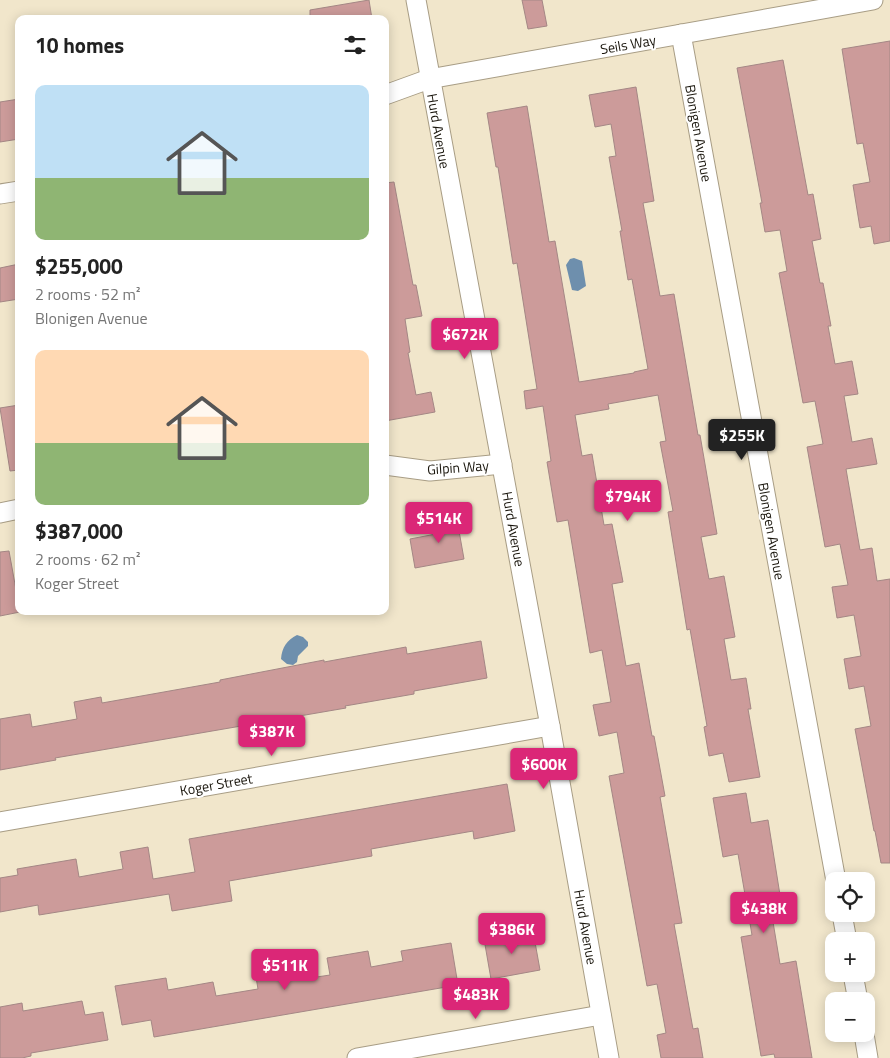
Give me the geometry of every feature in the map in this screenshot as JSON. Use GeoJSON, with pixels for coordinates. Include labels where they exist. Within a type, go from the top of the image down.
{"type":"FeatureCollection","features":[{"type":"Feature","properties":{"kind":"street","name":"Hurd Avenue"},"geometry":{"type":"LineString","coordinates":[[416,0],[429,79],[550,726],[608,1058]]}},
{"type":"Feature","properties":{"kind":"street","name":"Seils Way"},"geometry":{"type":"LineString","coordinates":[[389,94],[429,79],[873,0]]}},
{"type":"Feature","properties":{"kind":"street","name":"Blonigen Avenue"},"geometry":{"type":"LineString","coordinates":[[681,34],[834,872]]}},
{"type":"Feature","properties":{"kind":"street"},"geometry":{"type":"LineString","coordinates":[[0,194],[15,192]]}},
{"type":"Feature","properties":{"kind":"street","name":"Gilpin Way"},"geometry":{"type":"LineString","coordinates":[[389,465],[430,471],[502,464]]}},
{"type":"Feature","properties":{"kind":"street"},"geometry":{"type":"LineString","coordinates":[[0,513],[15,510]]}},
{"type":"Feature","properties":{"kind":"street","name":"Koger Street"},"geometry":{"type":"LineString","coordinates":[[0,822],[550,726]]}},
{"type":"Feature","properties":{"kind":"street"},"geometry":{"type":"LineString","coordinates":[[357,1058],[601,1015]]}},
{"type":"Feature","properties":{"kind":"street"},"geometry":{"type":"LineString","coordinates":[[865,1042],[868,1058]]}},
{"type":"Feature","properties":{"kind":"water"},"geometry":{"type":"Polygon","coordinates":[[[574,258],[582,261],[586,286],[578,291],[572,290],[566,265],[570,259],[574,258]]]}},
{"type":"Feature","properties":{"kind":"water"},"geometry":{"type":"Polygon","coordinates":[[[297,635],[303,637],[308,642],[308,646],[298,656],[297,662],[293,665],[287,664],[281,659],[284,647],[290,639],[297,635]]]}},
{"type":"Feature","properties":{"kind":"building"},"geometry":{"type":"Polygon","coordinates":[[[369,0],[371,15],[310,15],[310,10],[369,0]]]}},
{"type":"Feature","properties":{"kind":"building"},"geometry":{"type":"Polygon","coordinates":[[[522,0],[542,0],[547,26],[528,29],[522,0]]]}},
{"type":"Feature","properties":{"kind":"building"},"geometry":{"type":"Polygon","coordinates":[[[890,41],[890,241],[874,244],[871,226],[860,228],[853,185],[870,182],[863,143],[857,144],[842,49],[890,41]]]}},
{"type":"Feature","properties":{"kind":"building"},"geometry":{"type":"Polygon","coordinates":[[[783,60],[808,195],[813,194],[821,239],[812,241],[820,283],[823,283],[831,326],[828,326],[835,364],[852,361],[858,394],[844,396],[852,442],[872,438],[877,464],[846,469],[860,550],[872,548],[877,581],[890,579],[890,863],[881,863],[855,729],[871,726],[864,686],[849,689],[844,659],[861,656],[854,615],[837,618],[832,587],[848,585],[840,544],[825,547],[807,447],[823,444],[815,401],[803,403],[779,273],[787,271],[780,230],[765,232],[760,203],[762,203],[737,68],[783,60]]]}},
{"type":"Feature","properties":{"kind":"building"},"geometry":{"type":"Polygon","coordinates":[[[636,87],[654,201],[643,203],[660,296],[674,294],[717,534],[701,537],[709,579],[724,576],[735,637],[724,639],[731,680],[746,678],[751,709],[748,709],[760,777],[729,782],[723,753],[709,756],[704,727],[707,726],[690,629],[687,630],[668,512],[673,511],[660,442],[666,441],[658,395],[608,404],[609,409],[575,415],[582,456],[592,454],[604,525],[612,524],[623,582],[612,584],[626,666],[639,663],[652,736],[654,736],[665,796],[660,797],[682,923],[674,924],[693,1029],[698,1028],[703,1058],[661,1058],[657,1035],[666,1033],[657,984],[647,986],[609,776],[624,773],[617,732],[599,736],[593,705],[611,702],[602,650],[590,653],[568,520],[557,522],[547,462],[551,461],[543,406],[526,409],[524,391],[537,389],[517,263],[513,264],[498,167],[496,167],[487,113],[527,106],[549,242],[555,241],[579,382],[634,373],[648,369],[632,279],[628,280],[620,231],[622,231],[609,157],[616,156],[611,124],[595,127],[589,95],[636,87]]]}},
{"type":"Feature","properties":{"kind":"building"},"geometry":{"type":"Polygon","coordinates":[[[15,100],[15,140],[0,142],[0,102],[15,100]]]}},
{"type":"Feature","properties":{"kind":"building"},"geometry":{"type":"Polygon","coordinates":[[[394,182],[413,285],[416,285],[422,316],[405,319],[410,352],[408,353],[416,395],[431,392],[435,412],[389,420],[389,183],[394,182]]]}},
{"type":"Feature","properties":{"kind":"building"},"geometry":{"type":"Polygon","coordinates":[[[15,265],[15,300],[0,302],[0,268],[15,265]]]}},
{"type":"Feature","properties":{"kind":"building"},"geometry":{"type":"Polygon","coordinates":[[[15,406],[15,470],[10,471],[0,408],[15,406]]]}},
{"type":"Feature","properties":{"kind":"building"},"geometry":{"type":"Polygon","coordinates":[[[456,514],[464,559],[415,568],[410,539],[436,534],[433,518],[456,514]]]}},
{"type":"Feature","properties":{"kind":"building"},"geometry":{"type":"Polygon","coordinates":[[[9,551],[15,584],[15,613],[0,616],[0,552],[9,551]]]}},
{"type":"Feature","properties":{"kind":"building"},"geometry":{"type":"Polygon","coordinates":[[[481,641],[487,678],[414,691],[414,694],[345,706],[346,708],[55,758],[56,760],[0,770],[0,719],[30,714],[32,727],[77,719],[74,702],[101,697],[102,703],[220,682],[220,680],[324,660],[324,662],[406,647],[407,654],[481,641]]]}},
{"type":"Feature","properties":{"kind":"building"},"geometry":{"type":"Polygon","coordinates":[[[507,784],[515,831],[474,839],[473,831],[371,849],[372,856],[229,881],[232,901],[172,911],[169,894],[39,915],[38,905],[0,912],[0,878],[18,875],[17,869],[76,859],[79,877],[123,869],[120,852],[148,847],[153,879],[195,872],[189,839],[507,784]]]}},
{"type":"Feature","properties":{"kind":"building"},"geometry":{"type":"Polygon","coordinates":[[[746,793],[751,823],[768,820],[784,920],[773,922],[780,964],[796,961],[812,1058],[775,1058],[774,1054],[761,1056],[741,937],[752,935],[738,854],[723,857],[713,798],[746,793]]]}},
{"type":"Feature","properties":{"kind":"building"},"geometry":{"type":"Polygon","coordinates":[[[533,931],[540,970],[491,979],[484,939],[533,931]]]}},
{"type":"Feature","properties":{"kind":"building"},"geometry":{"type":"Polygon","coordinates":[[[451,943],[458,985],[154,1037],[151,1020],[122,1025],[115,986],[166,978],[168,990],[213,982],[216,996],[258,989],[255,971],[294,965],[297,980],[330,975],[327,958],[368,951],[371,967],[403,961],[401,951],[451,943]]]}},
{"type":"Feature","properties":{"kind":"building"},"geometry":{"type":"Polygon","coordinates":[[[82,1001],[85,1015],[103,1012],[108,1040],[31,1053],[31,1056],[22,1058],[0,1058],[0,1007],[22,1003],[23,1011],[82,1001]]]}}]}
